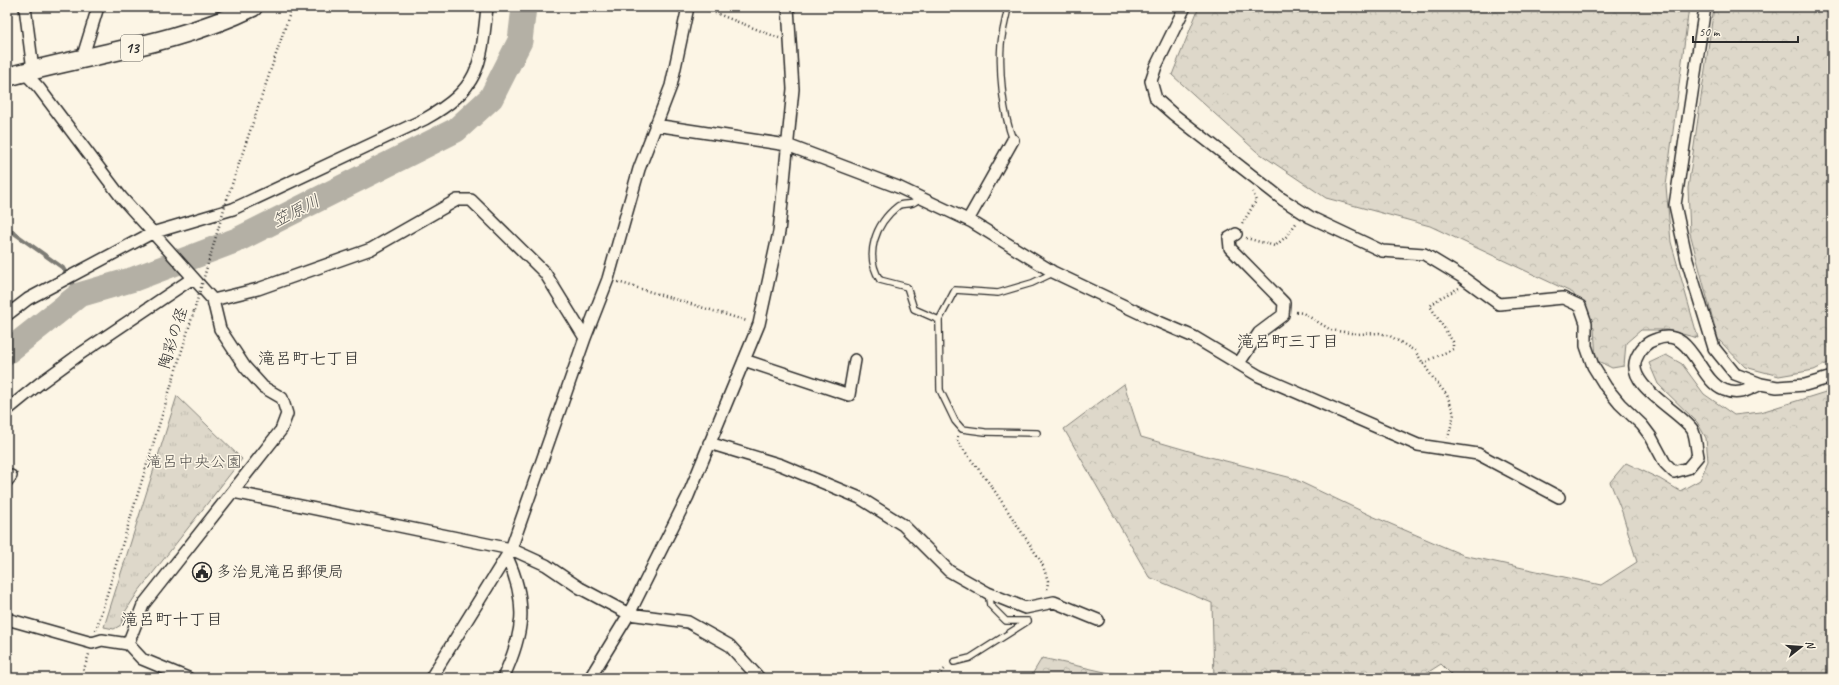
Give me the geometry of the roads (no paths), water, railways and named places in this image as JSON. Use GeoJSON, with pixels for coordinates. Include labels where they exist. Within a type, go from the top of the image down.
{"type":"FeatureCollection","features":[{"type":"Feature","properties":{"kind":"main road","name":"13"},"geometry":{"type":"LineString","coordinates":[[7,77],[161,41],[228,19],[253,7]]}},
{"type":"Feature","properties":{"kind":"street"},"geometry":{"type":"LineString","coordinates":[[25,7],[29,71],[38,88],[121,197],[213,300],[220,328],[245,367],[263,387],[282,398],[288,414],[281,430],[144,605],[128,644]]}},
{"type":"Feature","properties":{"kind":"street"},"geometry":{"type":"LineString","coordinates":[[82,59],[98,7]]}},
{"type":"Feature","properties":{"kind":"street"},"geometry":{"type":"LineString","coordinates":[[7,315],[28,299],[152,233],[233,209],[445,108],[470,83],[477,71],[482,53],[487,7]]}},
{"type":"Feature","properties":{"kind":"street"},"geometry":{"type":"LineString","coordinates":[[431,678],[509,553],[585,338],[608,279],[639,169],[670,86],[688,7]]}},
{"type":"Feature","properties":{"kind":"street"},"geometry":{"type":"LineString","coordinates":[[590,678],[628,614],[688,496],[759,324],[779,232],[793,89],[788,7]]}},
{"type":"Feature","properties":{"kind":"street"},"geometry":{"type":"LineString","coordinates":[[1185,7],[1156,66],[1151,81],[1156,99],[1282,199],[1304,213],[1382,251],[1424,254],[1466,280],[1499,304],[1563,298],[1580,306],[1586,323],[1586,346],[1593,366],[1606,387],[1620,404],[1642,425],[1651,437],[1665,463],[1674,472],[1688,468],[1698,456],[1693,431],[1681,416],[1651,393],[1638,379],[1634,366],[1638,353],[1645,345],[1665,336],[1676,339],[1685,345],[1714,384],[1722,390],[1733,393],[1742,393],[1761,384]]}},
{"type":"Feature","properties":{"kind":"street"},"geometry":{"type":"LineString","coordinates":[[1705,7],[1675,204],[1686,260],[1714,348],[1735,374],[1761,384],[1777,387],[1805,384],[1832,377]]}},
{"type":"Feature","properties":{"kind":"street"},"geometry":{"type":"LineString","coordinates":[[655,125],[787,145],[898,187],[968,220],[1053,272],[1152,319],[1194,337],[1259,376],[1418,445],[1478,454],[1559,497]]}},
{"type":"Feature","properties":{"kind":"street"},"geometry":{"type":"LineString","coordinates":[[968,220],[1013,140]]}},
{"type":"Feature","properties":{"kind":"street"},"geometry":{"type":"LineString","coordinates":[[213,300],[258,289],[371,249],[457,200],[472,200],[545,273],[585,338]]}},
{"type":"Feature","properties":{"kind":"street"},"geometry":{"type":"LineString","coordinates":[[1236,234],[1229,238],[1230,248],[1284,304],[1283,315],[1259,333],[1238,363]]}},
{"type":"Feature","properties":{"kind":"street"},"geometry":{"type":"LineString","coordinates":[[7,410],[38,384],[80,354],[193,278]]}},
{"type":"Feature","properties":{"kind":"street"},"geometry":{"type":"LineString","coordinates":[[744,360],[849,395],[855,360]]}},
{"type":"Feature","properties":{"kind":"street"},"geometry":{"type":"LineString","coordinates":[[709,443],[781,465],[860,498],[903,525],[949,571],[988,593],[1026,608],[1054,602],[1098,620]]}},
{"type":"Feature","properties":{"kind":"street"},"geometry":{"type":"LineString","coordinates":[[233,492],[509,553],[546,565],[580,588],[628,614],[688,622],[729,645],[759,678]]}},
{"type":"Feature","properties":{"kind":"street"},"geometry":{"type":"LineString","coordinates":[[503,678],[517,645],[521,621],[516,576],[509,553]]}},
{"type":"Feature","properties":{"kind":"street"},"geometry":{"type":"LineString","coordinates":[[7,619],[92,642],[102,640],[128,644],[142,659],[188,678]]}},
{"type":"Feature","properties":{"kind":"lane"},"geometry":{"type":"LineString","coordinates":[[1008,7],[1001,43],[1001,58],[1005,118],[1013,140]]}},
{"type":"Feature","properties":{"kind":"lane"},"geometry":{"type":"LineString","coordinates":[[921,198],[913,203],[900,205],[878,228],[872,247],[875,272],[880,280],[907,287],[914,309],[939,320]]}},
{"type":"Feature","properties":{"kind":"lane"},"geometry":{"type":"LineString","coordinates":[[1037,433],[985,432],[962,429],[955,421],[940,390],[939,320],[955,290],[998,293],[1032,283],[1053,272]]}},
{"type":"Feature","properties":{"kind":"lane"},"geometry":{"type":"LineString","coordinates":[[954,662],[970,658],[1028,621],[1006,620],[990,605],[988,593]]}},
{"type":"Feature","properties":{"kind":"waterway","name":"笠原川"},"geometry":{"type":"LineString","coordinates":[[7,352],[79,295],[134,279],[237,240],[456,130],[491,98],[520,41],[524,7]]}},
{"type":"Feature","properties":{"kind":"waterway"},"geometry":{"type":"LineString","coordinates":[[7,228],[63,268],[79,295]]}},
{"type":"Feature","properties":{"kind":"place","name":"多治見滝呂郵便局"},"geometry":{"type":"Point","coordinates":[202,572]}},
{"type":"Feature","properties":{"kind":"district","name":"滝呂町三丁目"},"geometry":{"type":"Point","coordinates":[1288,341]}},
{"type":"Feature","properties":{"kind":"district","name":"滝呂町七丁目"},"geometry":{"type":"Point","coordinates":[309,358]}},
{"type":"Feature","properties":{"kind":"district","name":"滝呂町十丁目"},"geometry":{"type":"Point","coordinates":[172,619]}},
{"type":"Feature","properties":{"kind":"park label","name":"滝呂中央公園"},"geometry":{"type":"Point","coordinates":[194,462]}}]}
